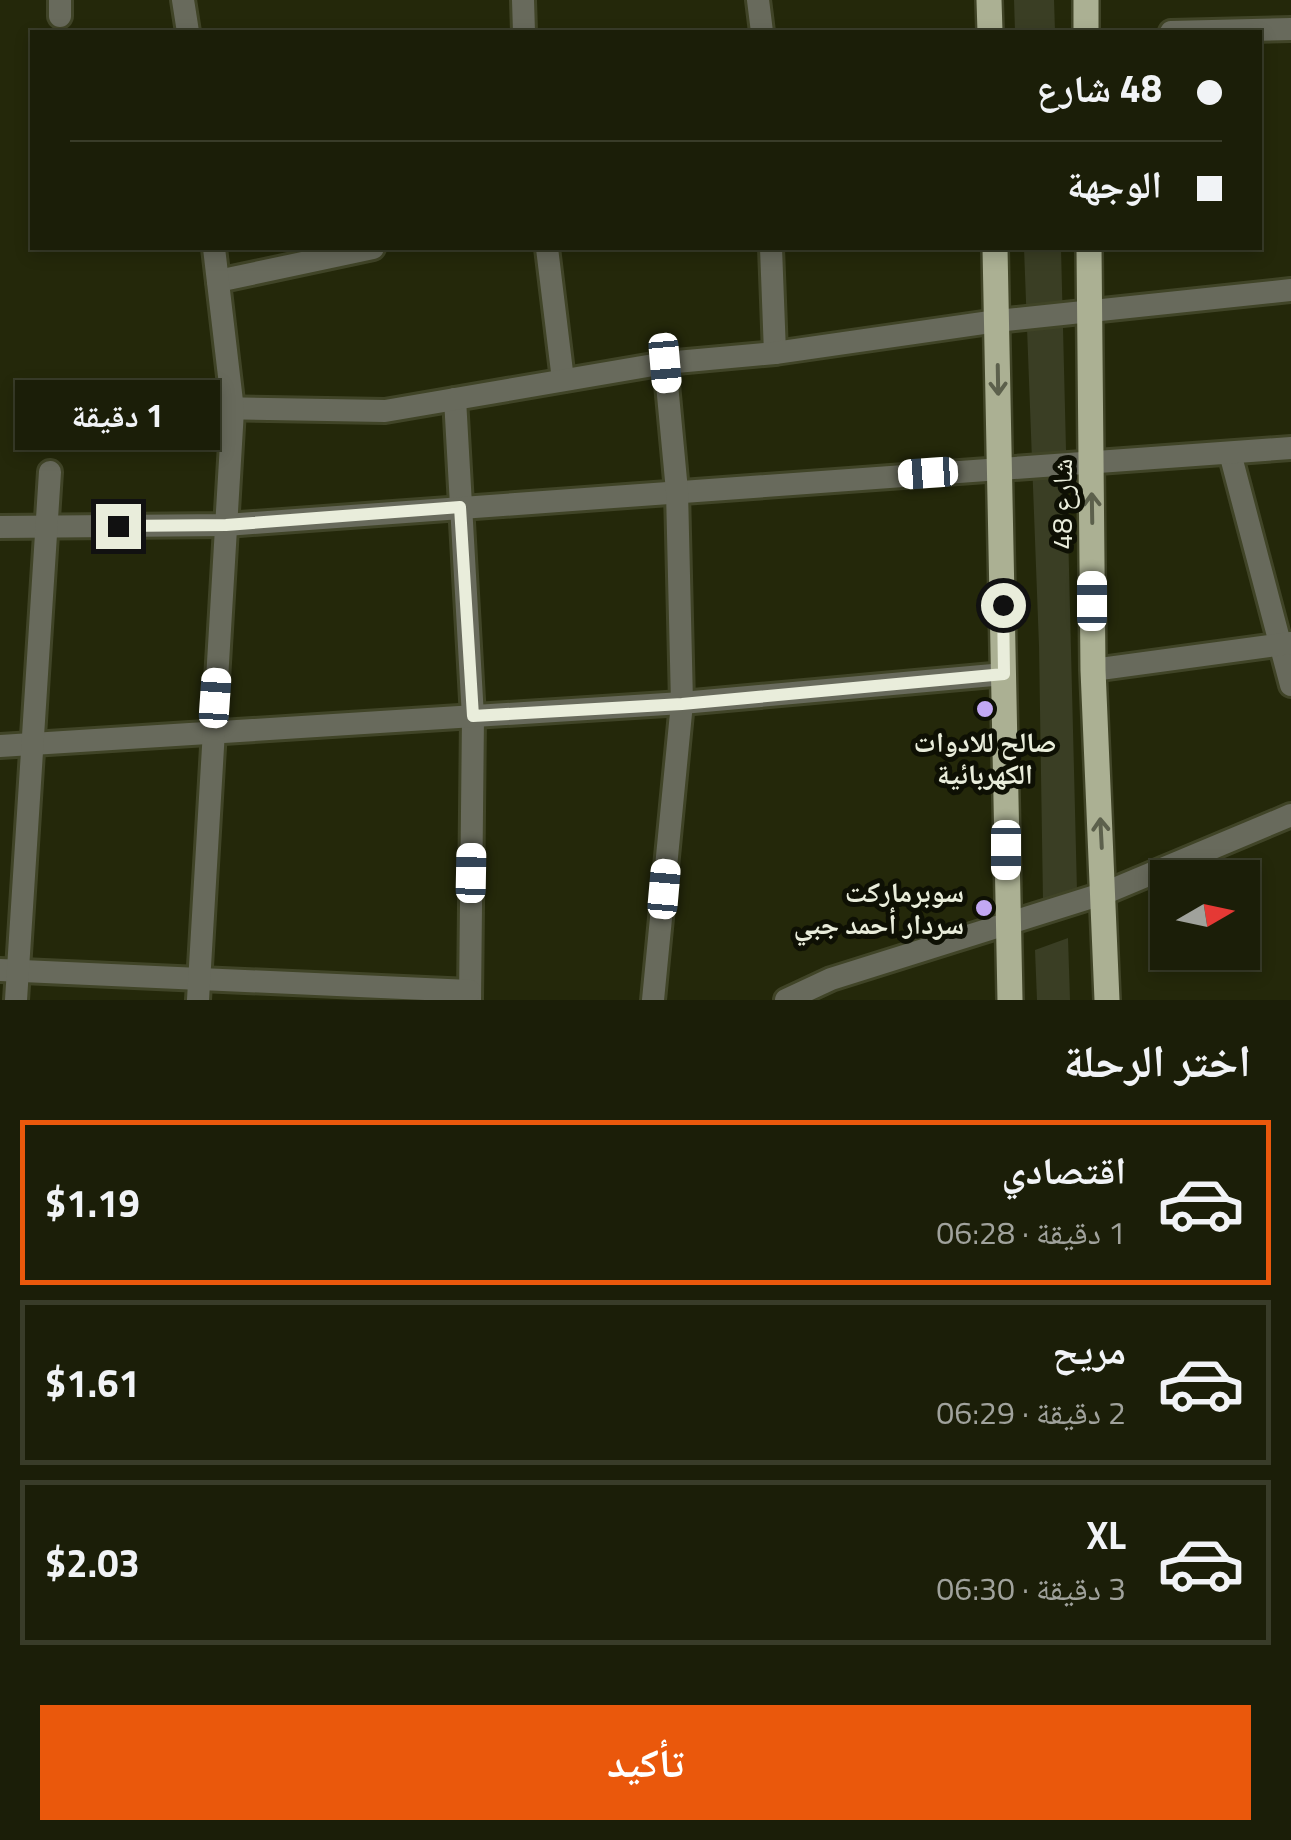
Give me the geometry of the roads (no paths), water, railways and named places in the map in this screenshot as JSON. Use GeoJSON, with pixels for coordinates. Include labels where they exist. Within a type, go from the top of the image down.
{"type":"FeatureCollection","features":[{"type":"Feature","properties":{"kind":"main road"},"geometry":{"type":"LineString","coordinates":[[989,0],[990,30]]}},
{"type":"Feature","properties":{"kind":"main road"},"geometry":{"type":"LineString","coordinates":[[1086,0],[1086,30]]}},
{"type":"Feature","properties":{"kind":"main road"},"geometry":{"type":"LineString","coordinates":[[995,250],[1010,1000]]}},
{"type":"Feature","properties":{"kind":"main road","name":"48 شارع"},"geometry":{"type":"LineString","coordinates":[[1089,250],[1093,670],[1107,1000]]}},
{"type":"Feature","properties":{"kind":"street"},"geometry":{"type":"LineString","coordinates":[[184,0],[188,30]]}},
{"type":"Feature","properties":{"kind":"street"},"geometry":{"type":"LineString","coordinates":[[523,0],[524,30]]}},
{"type":"Feature","properties":{"kind":"street"},"geometry":{"type":"LineString","coordinates":[[758,0],[762,30]]}},
{"type":"Feature","properties":{"kind":"street"},"geometry":{"type":"LineString","coordinates":[[1251,30],[1291,29]]}},
{"type":"Feature","properties":{"kind":"street"},"geometry":{"type":"LineString","coordinates":[[199,990],[232,410],[214,250]]}},
{"type":"Feature","properties":{"kind":"street"},"geometry":{"type":"LineString","coordinates":[[218,281],[364,250]]}},
{"type":"Feature","properties":{"kind":"street"},"geometry":{"type":"LineString","coordinates":[[546,250],[563,380]]}},
{"type":"Feature","properties":{"kind":"street"},"geometry":{"type":"LineString","coordinates":[[772,250],[775,352]]}},
{"type":"Feature","properties":{"kind":"street"},"geometry":{"type":"LineString","coordinates":[[105,406],[386,411],[665,363],[996,321],[1291,290]]}},
{"type":"Feature","properties":{"kind":"street"},"geometry":{"type":"LineString","coordinates":[[653,1000],[682,704],[677,491],[665,363]]}},
{"type":"Feature","properties":{"kind":"street"},"geometry":{"type":"LineString","coordinates":[[9,971],[199,990],[470,995],[473,716],[455,399]]}},
{"type":"Feature","properties":{"kind":"street"},"geometry":{"type":"LineString","coordinates":[[0,527],[226,525],[1291,448]]}},
{"type":"Feature","properties":{"kind":"street"},"geometry":{"type":"LineString","coordinates":[[1230,453],[1285,643],[1291,684]]}},
{"type":"Feature","properties":{"kind":"street"},"geometry":{"type":"LineString","coordinates":[[16,1000],[9,971],[31,744],[50,472]]}},
{"type":"Feature","properties":{"kind":"street"},"geometry":{"type":"LineString","coordinates":[[1093,670],[1285,643]]}},
{"type":"Feature","properties":{"kind":"street"},"geometry":{"type":"LineString","coordinates":[[0,746],[682,704],[1004,674]]}},
{"type":"Feature","properties":{"kind":"street"},"geometry":{"type":"LineString","coordinates":[[786,1000],[831,979],[1104,893],[1291,815]]}},
{"type":"Feature","properties":{"kind":"place","name":"صالح للادوات الكهربائية"},"geometry":{"type":"Point","coordinates":[985,709]}},
{"type":"Feature","properties":{"kind":"place","name":"سوبرماركت سردار أحمد جبي"},"geometry":{"type":"Point","coordinates":[984,908]}}]}
